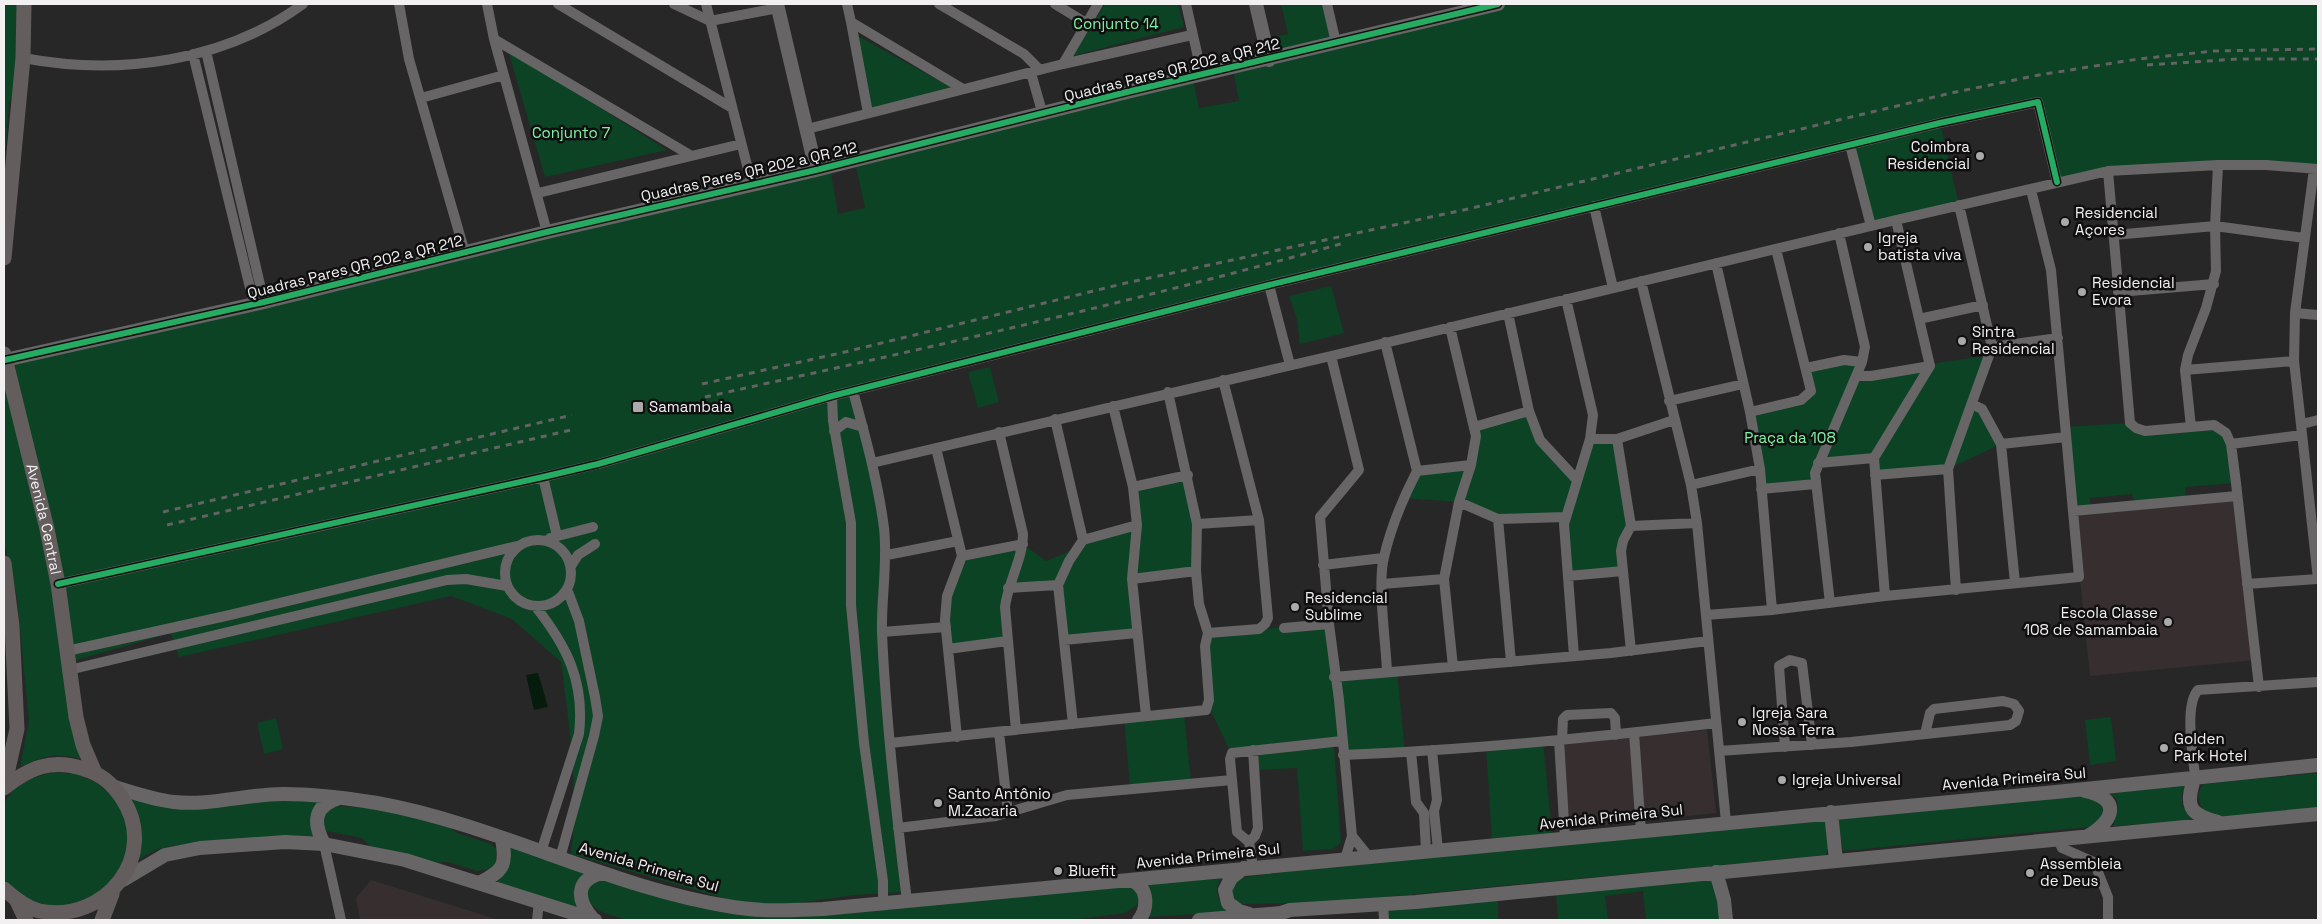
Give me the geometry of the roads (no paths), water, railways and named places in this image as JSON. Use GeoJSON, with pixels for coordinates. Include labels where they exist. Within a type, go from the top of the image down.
{"type":"FeatureCollection","features":[{"type":"Feature","properties":{"kind":"main road"},"geometry":{"type":"LineString","coordinates":[[4,258],[6,205],[24,58],[24,4]]}},
{"type":"Feature","properties":{"kind":"main road"},"geometry":{"type":"LineString","coordinates":[[1256,4],[1269,60]]}},
{"type":"Feature","properties":{"kind":"main road","name":"Quadras Pares QR 202 a QR 212"},"geometry":{"type":"LineString","coordinates":[[4,357],[259,303],[1498,4]]}},
{"type":"Feature","properties":{"kind":"main road"},"geometry":{"type":"LineString","coordinates":[[777,6],[816,170]]}},
{"type":"Feature","properties":{"kind":"main road"},"geometry":{"type":"LineString","coordinates":[[4,158],[14,145]]}},
{"type":"Feature","properties":{"kind":"main road","name":"Avenida Central"},"geometry":{"type":"LineString","coordinates":[[4,357],[47,529],[58,584],[76,717],[83,745],[95,773]]}},
{"type":"Feature","properties":{"kind":"main road"},"geometry":{"type":"LineString","coordinates":[[4,563],[12,626],[17,729],[4,788]]}},
{"type":"Feature","properties":{"kind":"main road","name":"Avenida Primeira Sul"},"geometry":{"type":"LineString","coordinates":[[115,788],[174,802],[282,794],[340,797],[379,803],[442,819],[601,872],[682,896],[733,907],[797,910],[2078,790],[2318,764]]}},
{"type":"Feature","properties":{"kind":"main road"},"geometry":{"type":"LineString","coordinates":[[4,788],[22,773],[46,765],[71,765],[95,773],[115,788],[129,808],[135,832],[133,857],[123,880],[113,892],[90,907],[63,914],[39,911],[17,901],[4,889]]}},
{"type":"Feature","properties":{"kind":"main road"},"geometry":{"type":"LineString","coordinates":[[2195,776],[2190,798],[2192,810],[2201,818],[2224,824]]}},
{"type":"Feature","properties":{"kind":"main road"},"geometry":{"type":"LineString","coordinates":[[2078,790],[2099,794],[2110,805],[2107,821],[2087,837]]}},
{"type":"Feature","properties":{"kind":"main road"},"geometry":{"type":"LineString","coordinates":[[324,844],[316,826],[316,819],[322,806],[328,801],[340,797]]}},
{"type":"Feature","properties":{"kind":"main road"},"geometry":{"type":"LineString","coordinates":[[1831,812],[1836,861]]}},
{"type":"Feature","properties":{"kind":"main road"},"geometry":{"type":"LineString","coordinates":[[1199,920],[1234,919],[1250,915],[1281,913],[1290,910],[1383,904],[2318,814]]}},
{"type":"Feature","properties":{"kind":"main road"},"geometry":{"type":"LineString","coordinates":[[480,883],[497,873],[503,865],[502,839]]}},
{"type":"Feature","properties":{"kind":"main road"},"geometry":{"type":"LineString","coordinates":[[123,880],[165,855],[200,848],[285,842],[324,844],[406,860],[539,902],[569,916],[595,920]]}},
{"type":"Feature","properties":{"kind":"main road"},"geometry":{"type":"LineString","coordinates":[[1248,868],[1231,878],[1225,890],[1228,903],[1239,912],[1250,915]]}},
{"type":"Feature","properties":{"kind":"main road"},"geometry":{"type":"LineString","coordinates":[[595,920],[583,906],[581,894],[586,881],[601,872]]}},
{"type":"Feature","properties":{"kind":"main road"},"geometry":{"type":"LineString","coordinates":[[1721,872],[1726,920]]}},
{"type":"Feature","properties":{"kind":"main road"},"geometry":{"type":"LineString","coordinates":[[1129,880],[1138,885],[1146,899],[1146,908],[1139,920]]}},
{"type":"Feature","properties":{"kind":"main road"},"geometry":{"type":"LineString","coordinates":[[102,920],[113,892]]}},
{"type":"Feature","properties":{"kind":"main road"},"geometry":{"type":"LineString","coordinates":[[17,901],[26,920]]}},
{"type":"Feature","properties":{"kind":"street"},"geometry":{"type":"LineString","coordinates":[[24,58],[89,66],[141,64],[193,54],[251,35],[303,4]]}},
{"type":"Feature","properties":{"kind":"street"},"geometry":{"type":"LineString","coordinates":[[399,4],[409,60],[465,253]]}},
{"type":"Feature","properties":{"kind":"street"},"geometry":{"type":"LineString","coordinates":[[487,4],[494,39],[538,193],[547,232]]}},
{"type":"Feature","properties":{"kind":"street"},"geometry":{"type":"LineString","coordinates":[[558,4],[732,108]]}},
{"type":"Feature","properties":{"kind":"street"},"geometry":{"type":"LineString","coordinates":[[674,4],[710,22],[777,6]]}},
{"type":"Feature","properties":{"kind":"street"},"geometry":{"type":"LineString","coordinates":[[706,4],[752,185]]}},
{"type":"Feature","properties":{"kind":"street"},"geometry":{"type":"LineString","coordinates":[[847,4],[868,113]]}},
{"type":"Feature","properties":{"kind":"street"},"geometry":{"type":"LineString","coordinates":[[939,4],[1024,54],[1036,72],[1043,114]]}},
{"type":"Feature","properties":{"kind":"street"},"geometry":{"type":"LineString","coordinates":[[1055,4],[1086,23]]}},
{"type":"Feature","properties":{"kind":"street"},"geometry":{"type":"LineString","coordinates":[[1064,64],[1098,4]]}},
{"type":"Feature","properties":{"kind":"street"},"geometry":{"type":"LineString","coordinates":[[1186,4],[1202,75]]}},
{"type":"Feature","properties":{"kind":"street"},"geometry":{"type":"LineString","coordinates":[[1327,4],[1336,43]]}},
{"type":"Feature","properties":{"kind":"street"},"geometry":{"type":"LineString","coordinates":[[851,22],[963,89]]}},
{"type":"Feature","properties":{"kind":"street"},"geometry":{"type":"LineString","coordinates":[[807,128],[1064,64],[1192,35]]}},
{"type":"Feature","properties":{"kind":"street"},"geometry":{"type":"LineString","coordinates":[[494,39],[690,155]]}},
{"type":"Feature","properties":{"kind":"street"},"geometry":{"type":"LineString","coordinates":[[206,51],[259,303]]}},
{"type":"Feature","properties":{"kind":"street"},"geometry":{"type":"LineString","coordinates":[[193,54],[259,303]]}},
{"type":"Feature","properties":{"kind":"street"},"geometry":{"type":"LineString","coordinates":[[421,98],[504,75]]}},
{"type":"Feature","properties":{"kind":"street"},"geometry":{"type":"LineString","coordinates":[[58,584],[543,477],[607,461],[832,396],[1269,285],[1850,145],[2038,102],[2056,182]]}},
{"type":"Feature","properties":{"kind":"street"},"geometry":{"type":"LineString","coordinates":[[538,193],[741,144]]}},
{"type":"Feature","properties":{"kind":"street"},"geometry":{"type":"LineString","coordinates":[[1850,145],[1871,226]]}},
{"type":"Feature","properties":{"kind":"street"},"geometry":{"type":"LineString","coordinates":[[2192,427],[2185,370],[2188,355],[2214,284],[2217,256],[2215,226],[2218,165]]}},
{"type":"Feature","properties":{"kind":"street"},"geometry":{"type":"LineString","coordinates":[[872,463],[2108,171],[2218,165],[2266,165],[2316,169],[2304,238],[2295,313],[2294,361],[2314,520],[2318,579],[2247,584]]}},
{"type":"Feature","properties":{"kind":"street"},"geometry":{"type":"LineString","coordinates":[[2108,171],[2130,423],[2136,428],[2145,431],[2214,425],[2226,433],[2231,444],[2259,687]]}},
{"type":"Feature","properties":{"kind":"street"},"geometry":{"type":"LineString","coordinates":[[1706,615],[1772,610],[1885,596],[2079,577],[2051,270],[2031,190]]}},
{"type":"Feature","properties":{"kind":"street"},"geometry":{"type":"LineString","coordinates":[[1956,590],[1948,469],[1992,347],[1960,205]]}},
{"type":"Feature","properties":{"kind":"street"},"geometry":{"type":"LineString","coordinates":[[1594,206],[1613,288]]}},
{"type":"Feature","properties":{"kind":"street"},"geometry":{"type":"LineString","coordinates":[[1885,596],[1874,458],[1930,366],[1896,220]]}},
{"type":"Feature","properties":{"kind":"street"},"geometry":{"type":"LineString","coordinates":[[2114,235],[2215,226],[2304,238]]}},
{"type":"Feature","properties":{"kind":"street"},"geometry":{"type":"LineString","coordinates":[[1830,603],[1815,473],[1862,362],[1864,339],[1839,234]]}},
{"type":"Feature","properties":{"kind":"street"},"geometry":{"type":"LineString","coordinates":[[1750,412],[1804,399],[1811,391],[1776,248]]}},
{"type":"Feature","properties":{"kind":"street"},"geometry":{"type":"LineString","coordinates":[[1716,263],[1750,412],[1760,469],[1772,610]]}},
{"type":"Feature","properties":{"kind":"street"},"geometry":{"type":"LineString","coordinates":[[1641,281],[1669,401],[1691,484],[1697,523],[1726,822]]}},
{"type":"Feature","properties":{"kind":"street"},"geometry":{"type":"LineString","coordinates":[[2118,292],[2214,284]]}},
{"type":"Feature","properties":{"kind":"street"},"geometry":{"type":"LineString","coordinates":[[1269,285],[1290,365]]}},
{"type":"Feature","properties":{"kind":"street"},"geometry":{"type":"LineString","coordinates":[[1566,300],[1594,415],[1590,439],[1565,517],[1574,656]]}},
{"type":"Feature","properties":{"kind":"street"},"geometry":{"type":"LineString","coordinates":[[1919,320],[1983,305]]}},
{"type":"Feature","properties":{"kind":"street"},"geometry":{"type":"LineString","coordinates":[[1508,313],[1529,412],[1540,440],[1577,480]]}},
{"type":"Feature","properties":{"kind":"street"},"geometry":{"type":"LineString","coordinates":[[2295,313],[2318,315]]}},
{"type":"Feature","properties":{"kind":"street"},"geometry":{"type":"LineString","coordinates":[[1450,327],[1474,427],[1476,444],[1459,502],[1444,579],[1453,667]]}},
{"type":"Feature","properties":{"kind":"street"},"geometry":{"type":"LineString","coordinates":[[1992,347],[2058,338]]}},
{"type":"Feature","properties":{"kind":"street"},"geometry":{"type":"LineString","coordinates":[[1385,342],[1417,471],[1403,498],[1384,558],[1382,584],[1387,672]]}},
{"type":"Feature","properties":{"kind":"street"},"geometry":{"type":"LineString","coordinates":[[1331,356],[1358,470],[1320,517],[1334,677],[1352,836],[1345,859]]}},
{"type":"Feature","properties":{"kind":"street"},"geometry":{"type":"LineString","coordinates":[[1806,368],[1844,360],[1862,362]]}},
{"type":"Feature","properties":{"kind":"street"},"geometry":{"type":"LineString","coordinates":[[2185,370],[2294,361]]}},
{"type":"Feature","properties":{"kind":"street"},"geometry":{"type":"LineString","coordinates":[[1856,376],[1870,376],[1930,366]]}},
{"type":"Feature","properties":{"kind":"street"},"geometry":{"type":"LineString","coordinates":[[1208,633],[1259,629],[1268,618],[1259,520],[1223,380]]}},
{"type":"Feature","properties":{"kind":"street"},"geometry":{"type":"LineString","coordinates":[[1669,401],[1743,384]]}},
{"type":"Feature","properties":{"kind":"street"},"geometry":{"type":"LineString","coordinates":[[854,391],[881,505],[887,555],[882,632],[890,743],[907,901]]}},
{"type":"Feature","properties":{"kind":"street"},"geometry":{"type":"LineString","coordinates":[[890,743],[1206,710],[1209,700],[1205,646],[1208,633],[1199,604],[1196,571],[1197,524],[1188,475],[1168,392]]}},
{"type":"Feature","properties":{"kind":"street"},"geometry":{"type":"LineString","coordinates":[[832,396],[834,431],[851,523],[851,606],[864,743],[883,881],[883,903]]}},
{"type":"Feature","properties":{"kind":"street"},"geometry":{"type":"LineString","coordinates":[[1972,404],[1982,409],[2001,444],[2015,583]]}},
{"type":"Feature","properties":{"kind":"street"},"geometry":{"type":"LineString","coordinates":[[1113,406],[1133,487],[1136,525],[1132,579],[1136,633],[1146,716]]}},
{"type":"Feature","properties":{"kind":"street"},"geometry":{"type":"LineString","coordinates":[[1474,427],[1529,412]]}},
{"type":"Feature","properties":{"kind":"street"},"geometry":{"type":"LineString","coordinates":[[1055,419],[1083,540]]}},
{"type":"Feature","properties":{"kind":"street"},"geometry":{"type":"LineString","coordinates":[[1590,439],[1617,439],[1674,420]]}},
{"type":"Feature","properties":{"kind":"street"},"geometry":{"type":"LineString","coordinates":[[2302,424],[2318,420]]}},
{"type":"Feature","properties":{"kind":"street"},"geometry":{"type":"LineString","coordinates":[[834,431],[846,422],[863,427]]}},
{"type":"Feature","properties":{"kind":"street"},"geometry":{"type":"LineString","coordinates":[[999,432],[1022,525],[1023,544],[1008,588],[1005,607],[1016,730]]}},
{"type":"Feature","properties":{"kind":"street"},"geometry":{"type":"LineString","coordinates":[[2231,444],[2302,435]]}},
{"type":"Feature","properties":{"kind":"street"},"geometry":{"type":"LineString","coordinates":[[2001,444],[2066,437]]}},
{"type":"Feature","properties":{"kind":"street"},"geometry":{"type":"LineString","coordinates":[[1617,439],[1631,526],[1622,546],[1631,651]]}},
{"type":"Feature","properties":{"kind":"street"},"geometry":{"type":"LineString","coordinates":[[936,448],[962,556],[947,596],[946,627],[958,737]]}},
{"type":"Feature","properties":{"kind":"street"},"geometry":{"type":"LineString","coordinates":[[1818,463],[1874,458]]}},
{"type":"Feature","properties":{"kind":"street"},"geometry":{"type":"LineString","coordinates":[[1417,471],[1471,465]]}},
{"type":"Feature","properties":{"kind":"street"},"geometry":{"type":"LineString","coordinates":[[1691,484],[1760,469]]}},
{"type":"Feature","properties":{"kind":"street"},"geometry":{"type":"LineString","coordinates":[[1875,475],[1948,469]]}},
{"type":"Feature","properties":{"kind":"street"},"geometry":{"type":"LineString","coordinates":[[1133,487],[1188,475]]}},
{"type":"Feature","properties":{"kind":"street"},"geometry":{"type":"LineString","coordinates":[[543,477],[557,536]]}},
{"type":"Feature","properties":{"kind":"street"},"geometry":{"type":"LineString","coordinates":[[1761,489],[1815,484]]}},
{"type":"Feature","properties":{"kind":"street"},"geometry":{"type":"LineString","coordinates":[[2072,511],[2237,496]]}},
{"type":"Feature","properties":{"kind":"street"},"geometry":{"type":"LineString","coordinates":[[1459,502],[1498,519],[1565,517]]}},
{"type":"Feature","properties":{"kind":"street"},"geometry":{"type":"LineString","coordinates":[[1498,519],[1511,662]]}},
{"type":"Feature","properties":{"kind":"street"},"geometry":{"type":"LineString","coordinates":[[1197,524],[1259,520]]}},
{"type":"Feature","properties":{"kind":"street"},"geometry":{"type":"LineString","coordinates":[[1631,526],[1697,523]]}},
{"type":"Feature","properties":{"kind":"street"},"geometry":{"type":"LineString","coordinates":[[1073,724],[1058,585],[1069,561],[1083,540],[1136,525]]}},
{"type":"Feature","properties":{"kind":"street"},"geometry":{"type":"LineString","coordinates":[[67,651],[230,615],[517,546],[528,541],[542,540],[593,527]]}},
{"type":"Feature","properties":{"kind":"street"},"geometry":{"type":"LineString","coordinates":[[542,540],[560,548],[571,566]]}},
{"type":"Feature","properties":{"kind":"street"},"geometry":{"type":"LineString","coordinates":[[887,555],[958,541]]}},
{"type":"Feature","properties":{"kind":"street"},"geometry":{"type":"LineString","coordinates":[[517,546],[511,553],[505,566],[507,586],[515,597],[535,606],[554,602],[567,589],[571,566],[578,555],[594,544]]}},
{"type":"Feature","properties":{"kind":"street"},"geometry":{"type":"LineString","coordinates":[[962,556],[1023,544]]}},
{"type":"Feature","properties":{"kind":"street"},"geometry":{"type":"LineString","coordinates":[[1323,565],[1384,558]]}},
{"type":"Feature","properties":{"kind":"street"},"geometry":{"type":"LineString","coordinates":[[1132,579],[1196,571]]}},
{"type":"Feature","properties":{"kind":"street"},"geometry":{"type":"LineString","coordinates":[[1568,576],[1624,571]]}},
{"type":"Feature","properties":{"kind":"street"},"geometry":{"type":"LineString","coordinates":[[69,670],[447,580],[466,579],[507,586]]}},
{"type":"Feature","properties":{"kind":"street"},"geometry":{"type":"LineString","coordinates":[[1382,584],[1444,579]]}},
{"type":"Feature","properties":{"kind":"street"},"geometry":{"type":"LineString","coordinates":[[1008,588],[1058,585]]}},
{"type":"Feature","properties":{"kind":"street"},"geometry":{"type":"LineString","coordinates":[[560,858],[598,716],[579,621],[567,589]]}},
{"type":"Feature","properties":{"kind":"street"},"geometry":{"type":"LineString","coordinates":[[535,606],[559,638],[572,667],[581,715],[579,734],[541,852]]}},
{"type":"Feature","properties":{"kind":"street"},"geometry":{"type":"LineString","coordinates":[[4,611],[12,626]]}},
{"type":"Feature","properties":{"kind":"street"},"geometry":{"type":"LineString","coordinates":[[1284,628],[1329,624]]}},
{"type":"Feature","properties":{"kind":"street"},"geometry":{"type":"LineString","coordinates":[[882,632],[946,627]]}},
{"type":"Feature","properties":{"kind":"street"},"geometry":{"type":"LineString","coordinates":[[1064,640],[1136,633]]}},
{"type":"Feature","properties":{"kind":"street"},"geometry":{"type":"LineString","coordinates":[[948,648],[1008,641]]}},
{"type":"Feature","properties":{"kind":"street"},"geometry":{"type":"LineString","coordinates":[[1334,677],[1631,651],[1708,641]]}},
{"type":"Feature","properties":{"kind":"street"},"geometry":{"type":"LineString","coordinates":[[1785,747],[1779,666],[1790,660],[1802,663],[1812,745]]}},
{"type":"Feature","properties":{"kind":"street"},"geometry":{"type":"LineString","coordinates":[[2195,776],[2191,722],[2192,702],[2198,690],[2318,682]]}},
{"type":"Feature","properties":{"kind":"street"},"geometry":{"type":"LineString","coordinates":[[1719,752],[1812,745],[1925,734],[2010,725],[2016,720],[2019,711],[2014,704],[2003,701],[1934,709],[1930,713],[1925,734]]}},
{"type":"Feature","properties":{"kind":"street"},"geometry":{"type":"LineString","coordinates":[[1565,838],[1560,740],[1563,719],[1567,714],[1611,714],[1616,718],[1616,735]]}},
{"type":"Feature","properties":{"kind":"street"},"geometry":{"type":"LineString","coordinates":[[1344,755],[1411,752],[1560,740],[1716,723]]}},
{"type":"Feature","properties":{"kind":"street"},"geometry":{"type":"LineString","coordinates":[[999,732],[1008,813]]}},
{"type":"Feature","properties":{"kind":"street"},"geometry":{"type":"LineString","coordinates":[[1634,733],[1641,831]]}},
{"type":"Feature","properties":{"kind":"street"},"geometry":{"type":"LineString","coordinates":[[1249,842],[1237,832],[1232,780],[1232,753],[1342,741]]}},
{"type":"Feature","properties":{"kind":"street"},"geometry":{"type":"LineString","coordinates":[[1248,868],[1249,842],[1255,836],[1258,828],[1253,750]]}},
{"type":"Feature","properties":{"kind":"street"},"geometry":{"type":"LineString","coordinates":[[1432,750],[1437,800],[1429,812],[1432,851]]}},
{"type":"Feature","properties":{"kind":"street"},"geometry":{"type":"LineString","coordinates":[[1411,752],[1416,802],[1429,812]]}},
{"type":"Feature","properties":{"kind":"street"},"geometry":{"type":"LineString","coordinates":[[898,828],[942,824],[1008,813],[1037,802],[1067,795],[1232,780]]}},
{"type":"Feature","properties":{"kind":"street"},"geometry":{"type":"LineString","coordinates":[[1352,836],[1369,857]]}},
{"type":"Feature","properties":{"kind":"street"},"geometry":{"type":"LineString","coordinates":[[2058,840],[2062,848],[2094,862],[2108,897],[2108,920]]}},
{"type":"Feature","properties":{"kind":"street"},"geometry":{"type":"LineString","coordinates":[[324,844],[341,920]]}},
{"type":"Feature","properties":{"kind":"street"},"geometry":{"type":"LineString","coordinates":[[537,920],[539,902]]}},
{"type":"Feature","properties":{"kind":"street"},"geometry":{"type":"LineString","coordinates":[[1383,904],[1384,920]]}},
{"type":"Feature","properties":{"kind":"railway"},"geometry":{"type":"LineString","coordinates":[[702,384],[845,352],[1126,283],[1468,209],[1951,93],[2039,75],[2138,59],[2214,51],[2318,49]]}},
{"type":"Feature","properties":{"kind":"railway"},"geometry":{"type":"LineString","coordinates":[[2147,65],[2238,59],[2318,59]]}},
{"type":"Feature","properties":{"kind":"railway"},"geometry":{"type":"LineString","coordinates":[[705,397],[1106,305],[1344,243]]}},
{"type":"Feature","properties":{"kind":"railway"},"geometry":{"type":"LineString","coordinates":[[163,512],[572,415]]}},
{"type":"Feature","properties":{"kind":"railway"},"geometry":{"type":"LineString","coordinates":[[167,525],[575,429]]}},
{"type":"Feature","properties":{"kind":"place","name":"Coimbra Residencial"},"geometry":{"type":"Point","coordinates":[1980,156]}},
{"type":"Feature","properties":{"kind":"place","name":"Residencial Açores"},"geometry":{"type":"Point","coordinates":[2065,222]}},
{"type":"Feature","properties":{"kind":"place","name":"Igreja batista viva"},"geometry":{"type":"Point","coordinates":[1868,247]}},
{"type":"Feature","properties":{"kind":"place","name":"Residencial Evora"},"geometry":{"type":"Point","coordinates":[2082,292]}},
{"type":"Feature","properties":{"kind":"place","name":"Sintra Residencial"},"geometry":{"type":"Point","coordinates":[1962,341]}},
{"type":"Feature","properties":{"kind":"place","name":"Samambaia"},"geometry":{"type":"Point","coordinates":[638,407]}},
{"type":"Feature","properties":{"kind":"place","name":"Residencial Sublime"},"geometry":{"type":"Point","coordinates":[1295,607]}},
{"type":"Feature","properties":{"kind":"place","name":"Escola Classe 108 de Samambaia"},"geometry":{"type":"Point","coordinates":[2168,622]}},
{"type":"Feature","properties":{"kind":"place","name":"Igreja Sara Nossa Terra"},"geometry":{"type":"Point","coordinates":[1742,722]}},
{"type":"Feature","properties":{"kind":"place","name":"Golden Park Hotel"},"geometry":{"type":"Point","coordinates":[2164,748]}},
{"type":"Feature","properties":{"kind":"place","name":"Igreja Universal"},"geometry":{"type":"Point","coordinates":[1782,780]}},
{"type":"Feature","properties":{"kind":"place","name":"Santo Antônio M.Zacaria"},"geometry":{"type":"Point","coordinates":[938,803]}},
{"type":"Feature","properties":{"kind":"place","name":"Bluefit"},"geometry":{"type":"Point","coordinates":[1058,871]}},
{"type":"Feature","properties":{"kind":"place","name":"Assembleia de Deus"},"geometry":{"type":"Point","coordinates":[2030,873]}},
{"type":"Feature","properties":{"kind":"park label","name":"Conjunto 14"},"geometry":{"type":"Point","coordinates":[1116,24]}},
{"type":"Feature","properties":{"kind":"park label","name":"Conjunto 7"},"geometry":{"type":"Point","coordinates":[571,133]}},
{"type":"Feature","properties":{"kind":"park label","name":"Praça da 108"},"geometry":{"type":"Point","coordinates":[1790,438]}}]}
